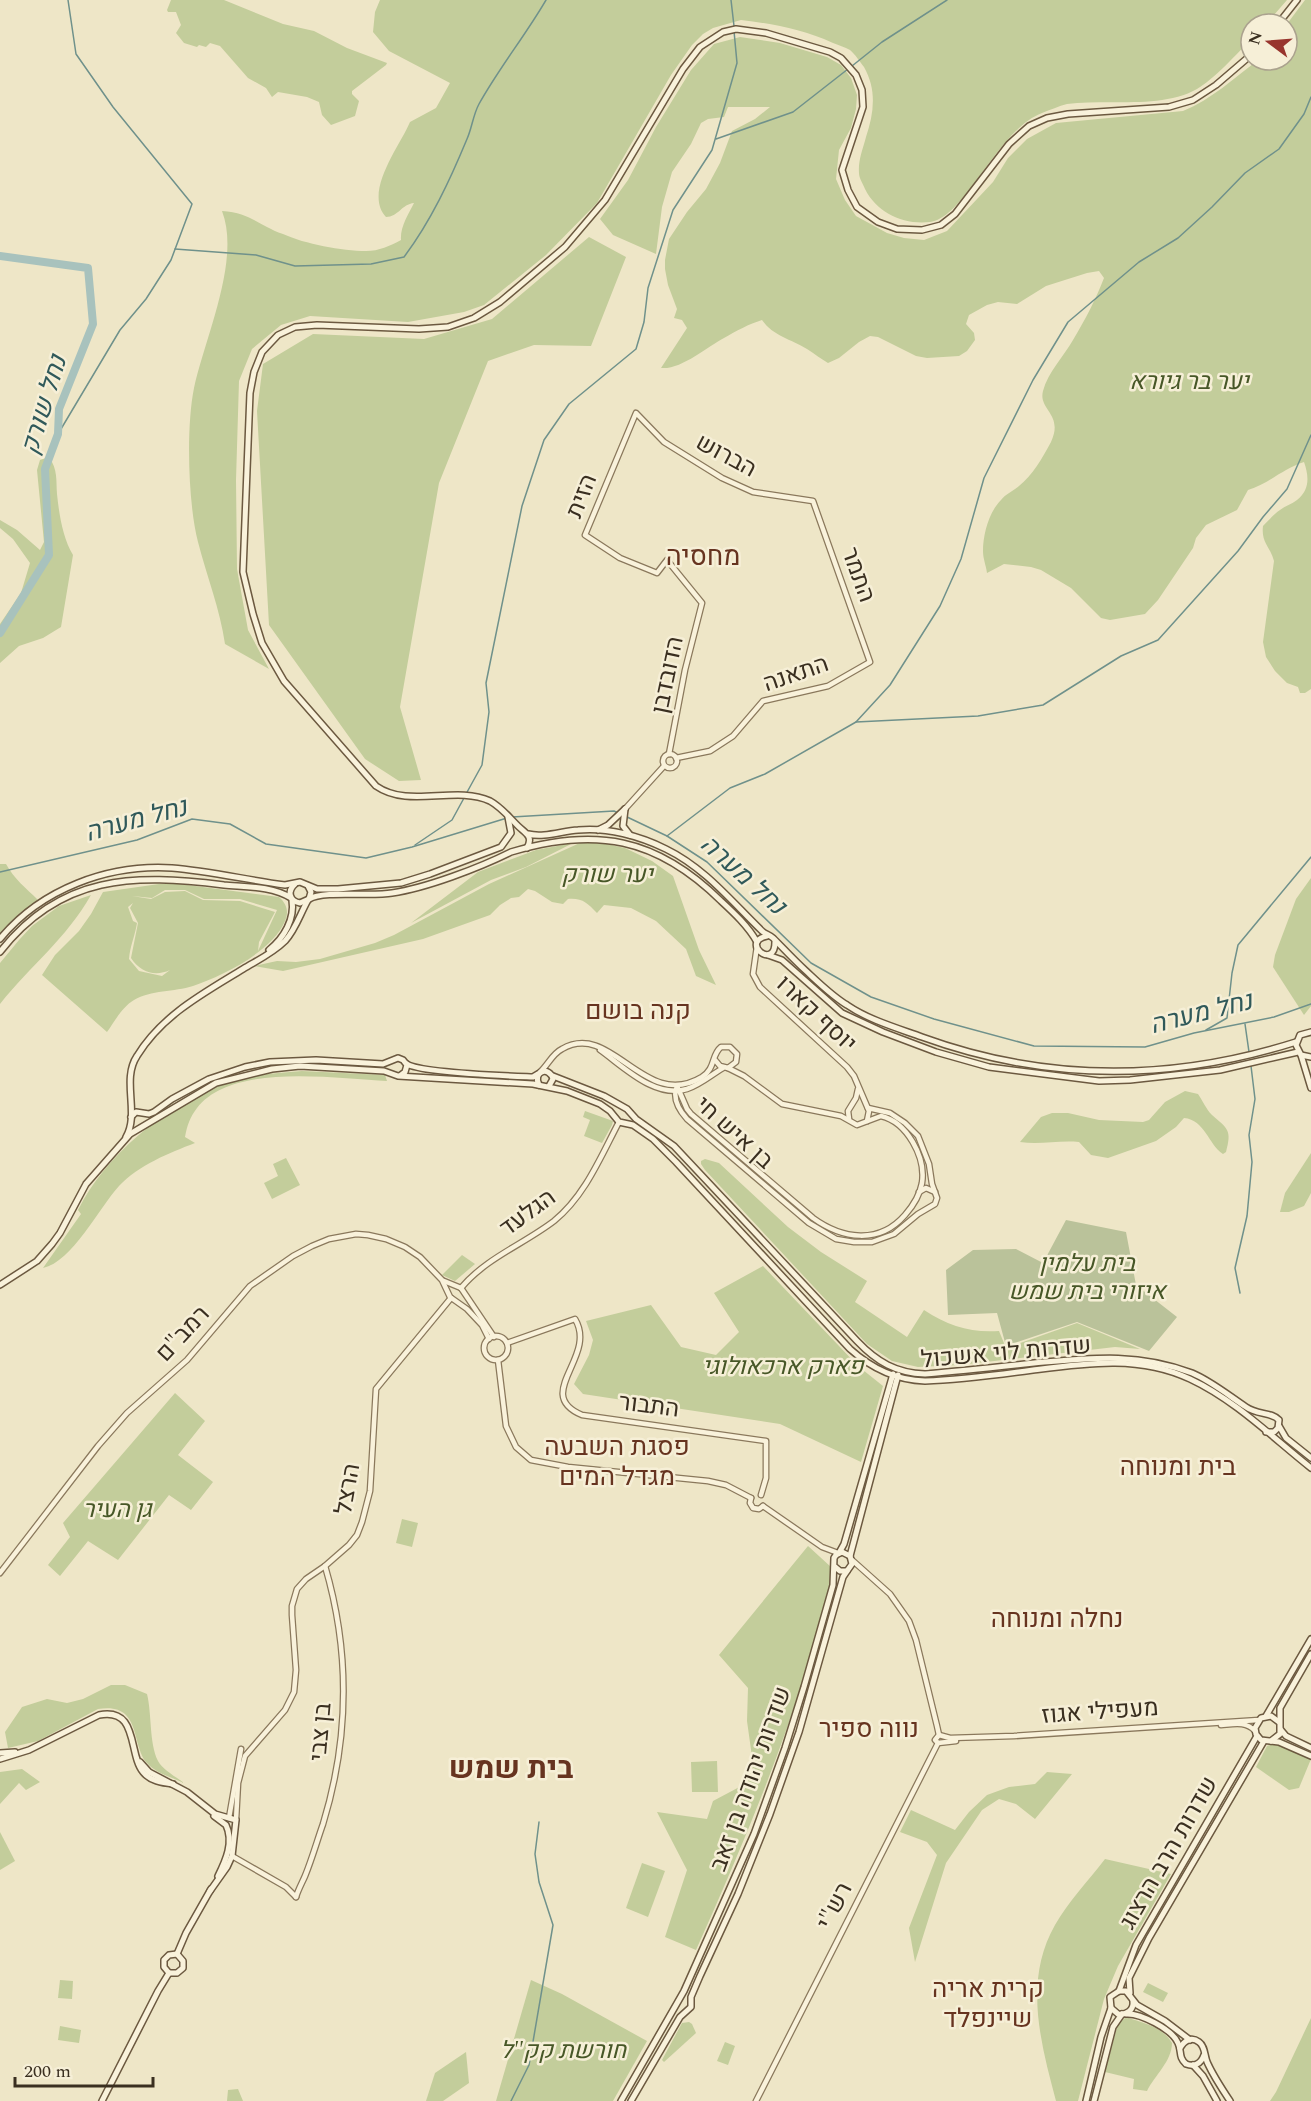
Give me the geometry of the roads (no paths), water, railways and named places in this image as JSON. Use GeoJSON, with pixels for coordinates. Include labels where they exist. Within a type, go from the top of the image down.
{"type":"FeatureCollection","features":[{"type":"Feature","properties":{"kind":"main road"},"geometry":{"type":"LineString","coordinates":[[1288,12],[1297,0]]}},
{"type":"Feature","properties":{"kind":"main road"},"geometry":{"type":"LineString","coordinates":[[527,848],[530,842],[525,832],[496,805],[478,798],[404,796],[388,793],[376,786],[361,772],[284,681],[262,643],[243,572],[250,393],[254,372],[262,352],[278,335],[295,327],[317,325],[419,329],[448,327],[474,318],[500,302],[565,247],[605,200],[683,69],[700,47],[723,32],[736,29],[766,33],[830,52],[841,58],[856,75],[862,90],[863,107],[842,170],[848,190],[857,207],[878,222],[897,229],[921,230],[941,225],[955,214],[1009,144],[1029,126],[1047,118],[1068,114],[1169,106],[1193,100],[1216,85],[1239,65]]}},
{"type":"Feature","properties":{"kind":"main road"},"geometry":{"type":"LineString","coordinates":[[597,830],[608,825],[625,809]]}},
{"type":"Feature","properties":{"kind":"main road"},"geometry":{"type":"LineString","coordinates":[[625,809],[623,826],[634,837]]}},
{"type":"Feature","properties":{"kind":"main road"},"geometry":{"type":"LineString","coordinates":[[506,813],[510,822],[511,848],[516,851]]}},
{"type":"Feature","properties":{"kind":"main road"},"geometry":{"type":"LineString","coordinates":[[0,939],[15,922],[44,899],[63,888],[116,873],[172,868],[285,885],[303,883],[324,889],[338,889],[401,883],[430,874],[501,847],[516,830],[538,836],[566,831],[597,830],[634,837],[665,848],[696,868],[723,890],[767,936],[847,1005],[886,1024],[940,1044],[992,1059],[1079,1071],[1136,1072],[1223,1061],[1296,1042],[1303,1033],[1311,1032]]}},
{"type":"Feature","properties":{"kind":"main road"},"geometry":{"type":"LineString","coordinates":[[0,952],[17,932],[49,906],[66,896],[118,882],[171,879],[273,890],[300,903],[318,895],[361,896],[403,891],[432,883],[516,851],[551,842],[592,838],[619,842],[650,851],[679,867],[708,888],[747,927],[760,953],[782,960],[842,1012],[883,1032],[936,1052],[989,1067],[1099,1081],[1130,1080],[1220,1070],[1300,1053],[1311,1057]]}},
{"type":"Feature","properties":{"kind":"main road"},"geometry":{"type":"LineString","coordinates":[[251,964],[274,946],[284,934],[293,913],[290,892],[295,884]]}},
{"type":"Feature","properties":{"kind":"main road"},"geometry":{"type":"LineString","coordinates":[[124,1142],[129,1133],[131,1120],[132,1064],[141,1049],[170,1017],[189,1002],[275,950],[289,936],[311,892],[308,886]]}},
{"type":"Feature","properties":{"kind":"main road"},"geometry":{"type":"LineString","coordinates":[[757,944],[760,938],[767,936]]}},
{"type":"Feature","properties":{"kind":"main road"},"geometry":{"type":"LineString","coordinates":[[767,955],[775,949],[775,942]]}},
{"type":"Feature","properties":{"kind":"main road"},"geometry":{"type":"LineString","coordinates":[[1296,1042],[1311,1088]]}},
{"type":"Feature","properties":{"kind":"main road"},"geometry":{"type":"LineString","coordinates":[[0,1285],[37,1261],[52,1244],[86,1184],[124,1142],[141,1127],[216,1083],[272,1069],[300,1066],[384,1071],[401,1075],[549,1086],[600,1104],[622,1122],[630,1118],[630,1113],[604,1096],[547,1071],[533,1077],[414,1068],[398,1058],[383,1064],[294,1059],[262,1063],[208,1079],[154,1112],[134,1113],[131,1120],[134,1127],[141,1127]]}},
{"type":"Feature","properties":{"kind":"main road"},"geometry":{"type":"LineString","coordinates":[[391,1061],[389,1066],[392,1074]]}},
{"type":"Feature","properties":{"kind":"main road"},"geometry":{"type":"LineString","coordinates":[[401,1075],[406,1070],[406,1063]]}},
{"type":"Feature","properties":{"kind":"main road"},"geometry":{"type":"LineString","coordinates":[[539,1073],[537,1080],[539,1085]]}},
{"type":"Feature","properties":{"kind":"main road"},"geometry":{"type":"LineString","coordinates":[[549,1086],[553,1082],[552,1075]]}},
{"type":"Feature","properties":{"kind":"main road"},"geometry":{"type":"LineString","coordinates":[[131,1099],[146,1119],[141,1127]]}},
{"type":"Feature","properties":{"kind":"main road"},"geometry":{"type":"LineString","coordinates":[[615,1116],[616,1111],[623,1107]]}},
{"type":"Feature","properties":{"kind":"main road","name":"שדרות לוי אשכול"},"geometry":{"type":"LineString","coordinates":[[630,1113],[684,1155],[863,1347],[883,1364],[897,1371],[925,1374],[1083,1358],[1135,1358],[1171,1366],[1193,1374],[1254,1412],[1268,1414]]}},
{"type":"Feature","properties":{"kind":"main road","name":"שדרות לוי אשכול"},"geometry":{"type":"LineString","coordinates":[[622,1122],[633,1125],[665,1150],[850,1349],[891,1376],[915,1381],[939,1381],[1083,1364],[1136,1364],[1169,1371],[1190,1378],[1264,1429],[1311,1468]]}},
{"type":"Feature","properties":{"kind":"main road"},"geometry":{"type":"LineString","coordinates":[[897,1371],[899,1378],[877,1454],[851,1558],[852,1564],[848,1571],[840,1571],[834,1563],[844,1544],[891,1376],[897,1371]]}},
{"type":"Feature","properties":{"kind":"main road"},"geometry":{"type":"LineString","coordinates":[[1279,1425],[1274,1432],[1264,1429],[1262,1419],[1268,1414],[1277,1418],[1286,1438],[1311,1458]]}},
{"type":"Feature","properties":{"kind":"main road"},"geometry":{"type":"LineString","coordinates":[[838,1553],[846,1553],[851,1558]]}},
{"type":"Feature","properties":{"kind":"main road","name":"שדרות יהודה בן זאב"},"geometry":{"type":"LineString","coordinates":[[681,1997],[730,1891],[772,1784],[791,1729],[830,1596],[835,1577],[834,1563]]}},
{"type":"Feature","properties":{"kind":"main road","name":"שדרות יהודה בן זאב"},"geometry":{"type":"LineString","coordinates":[[691,2001],[699,1976],[747,1873],[773,1805],[799,1732],[843,1577],[848,1571]]}},
{"type":"Feature","properties":{"kind":"main road"},"geometry":{"type":"LineString","coordinates":[[1311,1639],[1266,1716],[1259,1720],[1256,1733],[1264,1741],[1284,1744],[1311,1756]]}},
{"type":"Feature","properties":{"kind":"main road"},"geometry":{"type":"LineString","coordinates":[[1311,1654],[1283,1702],[1279,1714],[1281,1730],[1286,1736],[1311,1748]]}},
{"type":"Feature","properties":{"kind":"main road"},"geometry":{"type":"LineString","coordinates":[[0,1759],[29,1750],[104,1714],[118,1717],[127,1725],[140,1769],[150,1778],[173,1784],[195,1797],[205,1810],[236,1828]]}},
{"type":"Feature","properties":{"kind":"main road"},"geometry":{"type":"LineString","coordinates":[[1266,1716],[1273,1717],[1279,1722]]}},
{"type":"Feature","properties":{"kind":"main road"},"geometry":{"type":"LineString","coordinates":[[1271,1741],[1278,1737],[1281,1730]]}},
{"type":"Feature","properties":{"kind":"main road","name":"שדרות הרב הרצוג"},"geometry":{"type":"LineString","coordinates":[[1119,1990],[1136,1946],[1256,1733]]}},
{"type":"Feature","properties":{"kind":"main road"},"geometry":{"type":"LineString","coordinates":[[1094,2101],[1113,2027],[1124,2014],[1132,2009],[1129,1978],[1149,1938],[1264,1741]]}},
{"type":"Feature","properties":{"kind":"main road"},"geometry":{"type":"LineString","coordinates":[[0,1753],[29,1750]]}},
{"type":"Feature","properties":{"kind":"main road"},"geometry":{"type":"LineString","coordinates":[[210,1891],[232,1856],[236,1820],[228,1822]]}},
{"type":"Feature","properties":{"kind":"main road"},"geometry":{"type":"LineString","coordinates":[[177,1954],[227,1856],[228,1822]]}},
{"type":"Feature","properties":{"kind":"main road"},"geometry":{"type":"LineString","coordinates":[[169,1973],[164,1967],[164,1960],[169,1955],[177,1954]]}},
{"type":"Feature","properties":{"kind":"main road"},"geometry":{"type":"LineString","coordinates":[[169,1973],[177,1973],[183,1968],[182,1959],[177,1954]]}},
{"type":"Feature","properties":{"kind":"main road"},"geometry":{"type":"LineString","coordinates":[[102,2101],[158,1990],[169,1973]]}},
{"type":"Feature","properties":{"kind":"main road"},"geometry":{"type":"LineString","coordinates":[[1086,2101],[1101,2037],[1111,2008],[1110,1997],[1119,1990],[1131,1996],[1137,2005],[1165,2021],[1190,2040]]}},
{"type":"Feature","properties":{"kind":"main road"},"geometry":{"type":"LineString","coordinates":[[621,2101],[677,2003],[681,1997],[688,1998],[691,2001],[691,2007],[685,2011],[631,2101]]}},
{"type":"Feature","properties":{"kind":"main road"},"geometry":{"type":"LineString","coordinates":[[677,2003],[679,2009],[685,2011]]}},
{"type":"Feature","properties":{"kind":"main road"},"geometry":{"type":"LineString","coordinates":[[1111,2008],[1115,2013],[1139,2015],[1165,2030],[1173,2035],[1180,2048]]}},
{"type":"Feature","properties":{"kind":"main road"},"geometry":{"type":"LineString","coordinates":[[1217,2101],[1203,2076],[1193,2065],[1183,2061],[1179,2055],[1180,2048],[1185,2042],[1196,2040],[1201,2044],[1204,2055],[1230,2101]]}},
{"type":"Feature","properties":{"kind":"main road"},"geometry":{"type":"LineString","coordinates":[[1193,2065],[1199,2063],[1204,2055]]}},
{"type":"Feature","properties":{"kind":"street","name":"הברוש"},"geometry":{"type":"LineString","coordinates":[[636,413],[664,442],[722,478],[753,492],[813,501]]}},
{"type":"Feature","properties":{"kind":"street","name":"הזית"},"geometry":{"type":"LineString","coordinates":[[636,413],[585,535],[620,558],[657,573],[668,560],[702,603]]}},
{"type":"Feature","properties":{"kind":"street","name":"התמר"},"geometry":{"type":"LineString","coordinates":[[813,501],[870,662]]}},
{"type":"Feature","properties":{"kind":"street","name":"הדובדבן"},"geometry":{"type":"LineString","coordinates":[[669,754],[702,603]]}},
{"type":"Feature","properties":{"kind":"street","name":"התאנה"},"geometry":{"type":"LineString","coordinates":[[676,758],[710,751],[733,736],[763,701],[828,686],[870,662]]}},
{"type":"Feature","properties":{"kind":"street"},"geometry":{"type":"LineString","coordinates":[[625,809],[664,766],[665,757],[669,754],[674,755],[676,758],[674,766],[670,768],[664,766]]}},
{"type":"Feature","properties":{"kind":"street","name":"יוסף קארו"},"geometry":{"type":"LineString","coordinates":[[757,944],[753,968],[754,978],[760,987],[844,1064],[854,1076],[867,1108]]}},
{"type":"Feature","properties":{"kind":"street","name":"יוסף קארו"},"geometry":{"type":"LineString","coordinates":[[753,968],[758,960],[767,955]]}},
{"type":"Feature","properties":{"kind":"street"},"geometry":{"type":"LineString","coordinates":[[539,1073],[553,1056],[568,1046],[587,1044],[613,1054],[656,1082],[678,1089],[701,1083],[736,1062],[736,1052],[728,1046],[718,1049],[712,1067],[705,1076],[678,1089]]}},
{"type":"Feature","properties":{"kind":"street"},"geometry":{"type":"LineString","coordinates":[[552,1075],[550,1066],[553,1056]]}},
{"type":"Feature","properties":{"kind":"street"},"geometry":{"type":"LineString","coordinates":[[715,1060],[718,1065],[726,1068]]}},
{"type":"Feature","properties":{"kind":"street","name":"בן איש חי"},"geometry":{"type":"LineString","coordinates":[[736,1062],[744,1076]]}},
{"type":"Feature","properties":{"kind":"street","name":"בן איש חי"},"geometry":{"type":"LineString","coordinates":[[726,1068],[744,1076],[782,1104],[836,1115],[850,1121]]}},
{"type":"Feature","properties":{"kind":"street","name":"יוסף קארו"},"geometry":{"type":"LineString","coordinates":[[850,1107],[856,1098],[858,1086]]}},
{"type":"Feature","properties":{"kind":"street","name":"בן איש חי"},"geometry":{"type":"LineString","coordinates":[[678,1089],[691,1114],[813,1218],[830,1229],[854,1236],[878,1234],[897,1223],[916,1198]]}},
{"type":"Feature","properties":{"kind":"street","name":"בן איש חי"},"geometry":{"type":"LineString","coordinates":[[678,1089],[678,1106],[687,1119],[809,1223],[828,1235],[854,1242],[880,1240],[894,1234],[918,1214],[930,1208]]}},
{"type":"Feature","properties":{"kind":"street"},"geometry":{"type":"LineString","coordinates":[[836,1115],[850,1107],[861,1103],[867,1108],[890,1113],[918,1136],[926,1153],[935,1192],[936,1202],[930,1208],[920,1207],[916,1198],[922,1176],[919,1158],[907,1134],[895,1122],[885,1117],[876,1117],[857,1125],[850,1121],[847,1115],[850,1107]]}},
{"type":"Feature","properties":{"kind":"street"},"geometry":{"type":"LineString","coordinates":[[867,1108],[869,1115],[867,1121]]}},
{"type":"Feature","properties":{"kind":"street","name":"הגלעד"},"geometry":{"type":"LineString","coordinates":[[459,1289],[488,1264],[552,1222],[569,1208],[622,1122]]}},
{"type":"Feature","properties":{"kind":"street"},"geometry":{"type":"LineString","coordinates":[[918,1192],[927,1188],[935,1192]]}},
{"type":"Feature","properties":{"kind":"street","name":"רמב\"ם"},"geometry":{"type":"LineString","coordinates":[[0,1573],[113,1428],[138,1402],[187,1360],[250,1286],[279,1265],[312,1246],[330,1239],[356,1234],[368,1235],[405,1247],[420,1257],[442,1280],[452,1297],[463,1305],[491,1338]]}},
{"type":"Feature","properties":{"kind":"street","name":"רמב\"ם"},"geometry":{"type":"LineString","coordinates":[[442,1280],[459,1289]]}},
{"type":"Feature","properties":{"kind":"street"},"geometry":{"type":"LineString","coordinates":[[450,1289],[459,1289],[461,1298],[452,1297],[450,1289]]}},
{"type":"Feature","properties":{"kind":"street"},"geometry":{"type":"LineString","coordinates":[[459,1289],[491,1338]]}},
{"type":"Feature","properties":{"kind":"street","name":"הרצל"},"geometry":{"type":"LineString","coordinates":[[236,1820],[243,1761],[248,1750],[291,1700],[296,1681],[292,1615],[294,1596],[301,1583],[349,1545],[357,1535],[364,1516],[370,1491],[376,1389],[452,1297]]}},
{"type":"Feature","properties":{"kind":"street","name":"התבור"},"geometry":{"type":"LineString","coordinates":[[507,1343],[575,1319],[581,1332],[581,1341],[562,1394],[564,1403],[571,1410],[582,1415],[766,1441],[766,1478],[761,1496]]}},
{"type":"Feature","properties":{"kind":"street"},"geometry":{"type":"LineString","coordinates":[[500,1337],[507,1343],[506,1355],[498,1359],[489,1358],[485,1345],[491,1338],[500,1337]]}},
{"type":"Feature","properties":{"kind":"street"},"geometry":{"type":"LineString","coordinates":[[498,1359],[506,1426],[516,1447],[531,1460],[568,1467],[708,1481],[726,1485],[751,1498]]}},
{"type":"Feature","properties":{"kind":"street"},"geometry":{"type":"LineString","coordinates":[[756,1494],[761,1496],[764,1501],[763,1506],[759,1509],[753,1508],[750,1503],[751,1498],[756,1494]]}},
{"type":"Feature","properties":{"kind":"street"},"geometry":{"type":"LineString","coordinates":[[763,1506],[822,1546],[838,1553]]}},
{"type":"Feature","properties":{"kind":"street"},"geometry":{"type":"LineString","coordinates":[[822,1546],[834,1563]]}},
{"type":"Feature","properties":{"kind":"street"},"geometry":{"type":"LineString","coordinates":[[851,1558],[890,1594],[909,1621],[941,1739]]}},
{"type":"Feature","properties":{"kind":"street","name":"בן צבי"},"geometry":{"type":"LineString","coordinates":[[286,1887],[296,1897],[323,1823],[335,1779],[343,1732],[341,1641],[336,1603],[325,1566]]}},
{"type":"Feature","properties":{"kind":"street"},"geometry":{"type":"LineString","coordinates":[[848,1571],[865,1572]]}},
{"type":"Feature","properties":{"kind":"street","name":"מעפילי אגוז"},"geometry":{"type":"LineString","coordinates":[[941,1739],[1259,1720]]}},
{"type":"Feature","properties":{"kind":"street","name":"מעפילי אגוז"},"geometry":{"type":"LineString","coordinates":[[941,1739],[1014,1739],[1238,1724],[1249,1725],[1256,1733]]}},
{"type":"Feature","properties":{"kind":"street","name":"רש\"י"},"geometry":{"type":"LineString","coordinates":[[756,2101],[941,1739]]}},
{"type":"Feature","properties":{"kind":"street","name":"הרצל"},"geometry":{"type":"LineString","coordinates":[[241,1749],[255,1743]]}},
{"type":"Feature","properties":{"kind":"street"},"geometry":{"type":"LineString","coordinates":[[228,1822],[241,1749],[248,1750]]}},
{"type":"Feature","properties":{"kind":"street"},"geometry":{"type":"LineString","coordinates":[[232,1856],[286,1887],[298,1891]]}},
{"type":"Feature","properties":{"kind":"street","name":"רש\"י"},"geometry":{"type":"LineString","coordinates":[[761,2101],[764,2085]]}},
{"type":"Feature","properties":{"kind":"waterway"},"geometry":{"type":"LineString","coordinates":[[58,434],[120,330],[146,299],[171,260],[192,204],[113,107],[76,54],[68,0]]}},
{"type":"Feature","properties":{"kind":"waterway"},"geometry":{"type":"LineString","coordinates":[[175,249],[256,255],[295,266],[371,264],[404,257],[423,229],[447,185],[469,135],[479,104],[546,0]]}},
{"type":"Feature","properties":{"kind":"waterway"},"geometry":{"type":"LineString","coordinates":[[731,0],[734,26]]}},
{"type":"Feature","properties":{"kind":"waterway"},"geometry":{"type":"LineString","coordinates":[[852,66],[882,42],[947,0]]}},
{"type":"Feature","properties":{"kind":"waterway"},"geometry":{"type":"LineString","coordinates":[[466,794],[482,765],[489,712],[486,683],[522,506],[544,440],[569,404],[636,349],[644,322],[648,288],[673,210],[712,150],[737,63],[734,31]]}},
{"type":"Feature","properties":{"kind":"waterway"},"geometry":{"type":"LineString","coordinates":[[716,139],[793,112],[848,69]]}},
{"type":"Feature","properties":{"kind":"waterway"},"geometry":{"type":"LineString","coordinates":[[667,836],[730,788],[765,774],[856,722],[890,685],[940,606],[961,559],[984,478],[1033,380],[1068,322],[1139,262],[1178,238],[1245,173],[1279,149],[1304,114],[1311,97]]}},
{"type":"Feature","properties":{"kind":"waterway","name":"נחל שורק"},"geometry":{"type":"LineString","coordinates":[[0,256],[88,268],[93,324],[59,409],[58,434],[45,469],[49,555],[0,633]]}},
{"type":"Feature","properties":{"kind":"waterway"},"geometry":{"type":"LineString","coordinates":[[856,722],[978,716],[1043,705],[1121,656],[1158,640],[1238,551],[1287,489],[1311,435]]}},
{"type":"Feature","properties":{"kind":"waterway"},"geometry":{"type":"LineString","coordinates":[[415,845],[452,820],[464,798]]}},
{"type":"Feature","properties":{"kind":"waterway","name":"נחל מערה"},"geometry":{"type":"LineString","coordinates":[[512,817],[614,811],[618,813]]}},
{"type":"Feature","properties":{"kind":"waterway","name":"נחל מערה"},"geometry":{"type":"LineString","coordinates":[[625,816],[667,836],[707,862],[811,963],[871,997],[934,1019],[1034,1046],[1145,1047],[1194,1033],[1274,1017],[1311,1004]]}},
{"type":"Feature","properties":{"kind":"waterway","name":"נחל מערה"},"geometry":{"type":"LineString","coordinates":[[0,872],[137,840],[192,819],[230,824],[266,844],[366,858],[412,847],[507,818]]}},
{"type":"Feature","properties":{"kind":"waterway"},"geometry":{"type":"LineString","coordinates":[[1206,1030],[1227,1018],[1238,945],[1311,857]]}},
{"type":"Feature","properties":{"kind":"waterway"},"geometry":{"type":"LineString","coordinates":[[1245,1024],[1249,1052]]}},
{"type":"Feature","properties":{"kind":"waterway"},"geometry":{"type":"LineString","coordinates":[[1240,1293],[1235,1268],[1247,1216],[1252,1162],[1249,1135],[1255,1099],[1251,1066]]}},
{"type":"Feature","properties":{"kind":"waterway"},"geometry":{"type":"LineString","coordinates":[[511,2101],[529,2065],[553,1925],[539,1882],[535,1854],[539,1822]]}},
{"type":"Feature","properties":{"kind":"district","name":"מחסיה"},"geometry":{"type":"Point","coordinates":[703,557]}},
{"type":"Feature","properties":{"kind":"district","name":"קנה בושם"},"geometry":{"type":"Point","coordinates":[638,1011]}},
{"type":"Feature","properties":{"kind":"district","name":"פסגת השבעה מגדל המים"},"geometry":{"type":"Point","coordinates":[617,1462]}},
{"type":"Feature","properties":{"kind":"district","name":"בית ומנוחה"},"geometry":{"type":"Point","coordinates":[1178,1467]}},
{"type":"Feature","properties":{"kind":"district","name":"נחלה ומנוחה"},"geometry":{"type":"Point","coordinates":[1057,1619]}},
{"type":"Feature","properties":{"kind":"district","name":"נווה ספיר"},"geometry":{"type":"Point","coordinates":[869,1729]}},
{"type":"Feature","properties":{"kind":"district","name":"בית שמש"},"geometry":{"type":"Point","coordinates":[511,1769]}},
{"type":"Feature","properties":{"kind":"district","name":"קרית אריה שיינפלד"},"geometry":{"type":"Point","coordinates":[988,2004]}},
{"type":"Feature","properties":{"kind":"park label","name":"יער בר גיורא"},"geometry":{"type":"Point","coordinates":[1189,382]}},
{"type":"Feature","properties":{"kind":"park label","name":"יער שורק"},"geometry":{"type":"Point","coordinates":[607,875]}},
{"type":"Feature","properties":{"kind":"park label","name":"בית עלמין איזורי בית שמש"},"geometry":{"type":"Point","coordinates":[1087,1278]}},
{"type":"Feature","properties":{"kind":"park label","name":"פארק ארכאולוגי"},"geometry":{"type":"Point","coordinates":[783,1367]}},
{"type":"Feature","properties":{"kind":"park label","name":"גן העיר"},"geometry":{"type":"Point","coordinates":[117,1510]}},
{"type":"Feature","properties":{"kind":"park label","name":"חורשת קק\"ל"},"geometry":{"type":"Point","coordinates":[563,2051]}}]}
